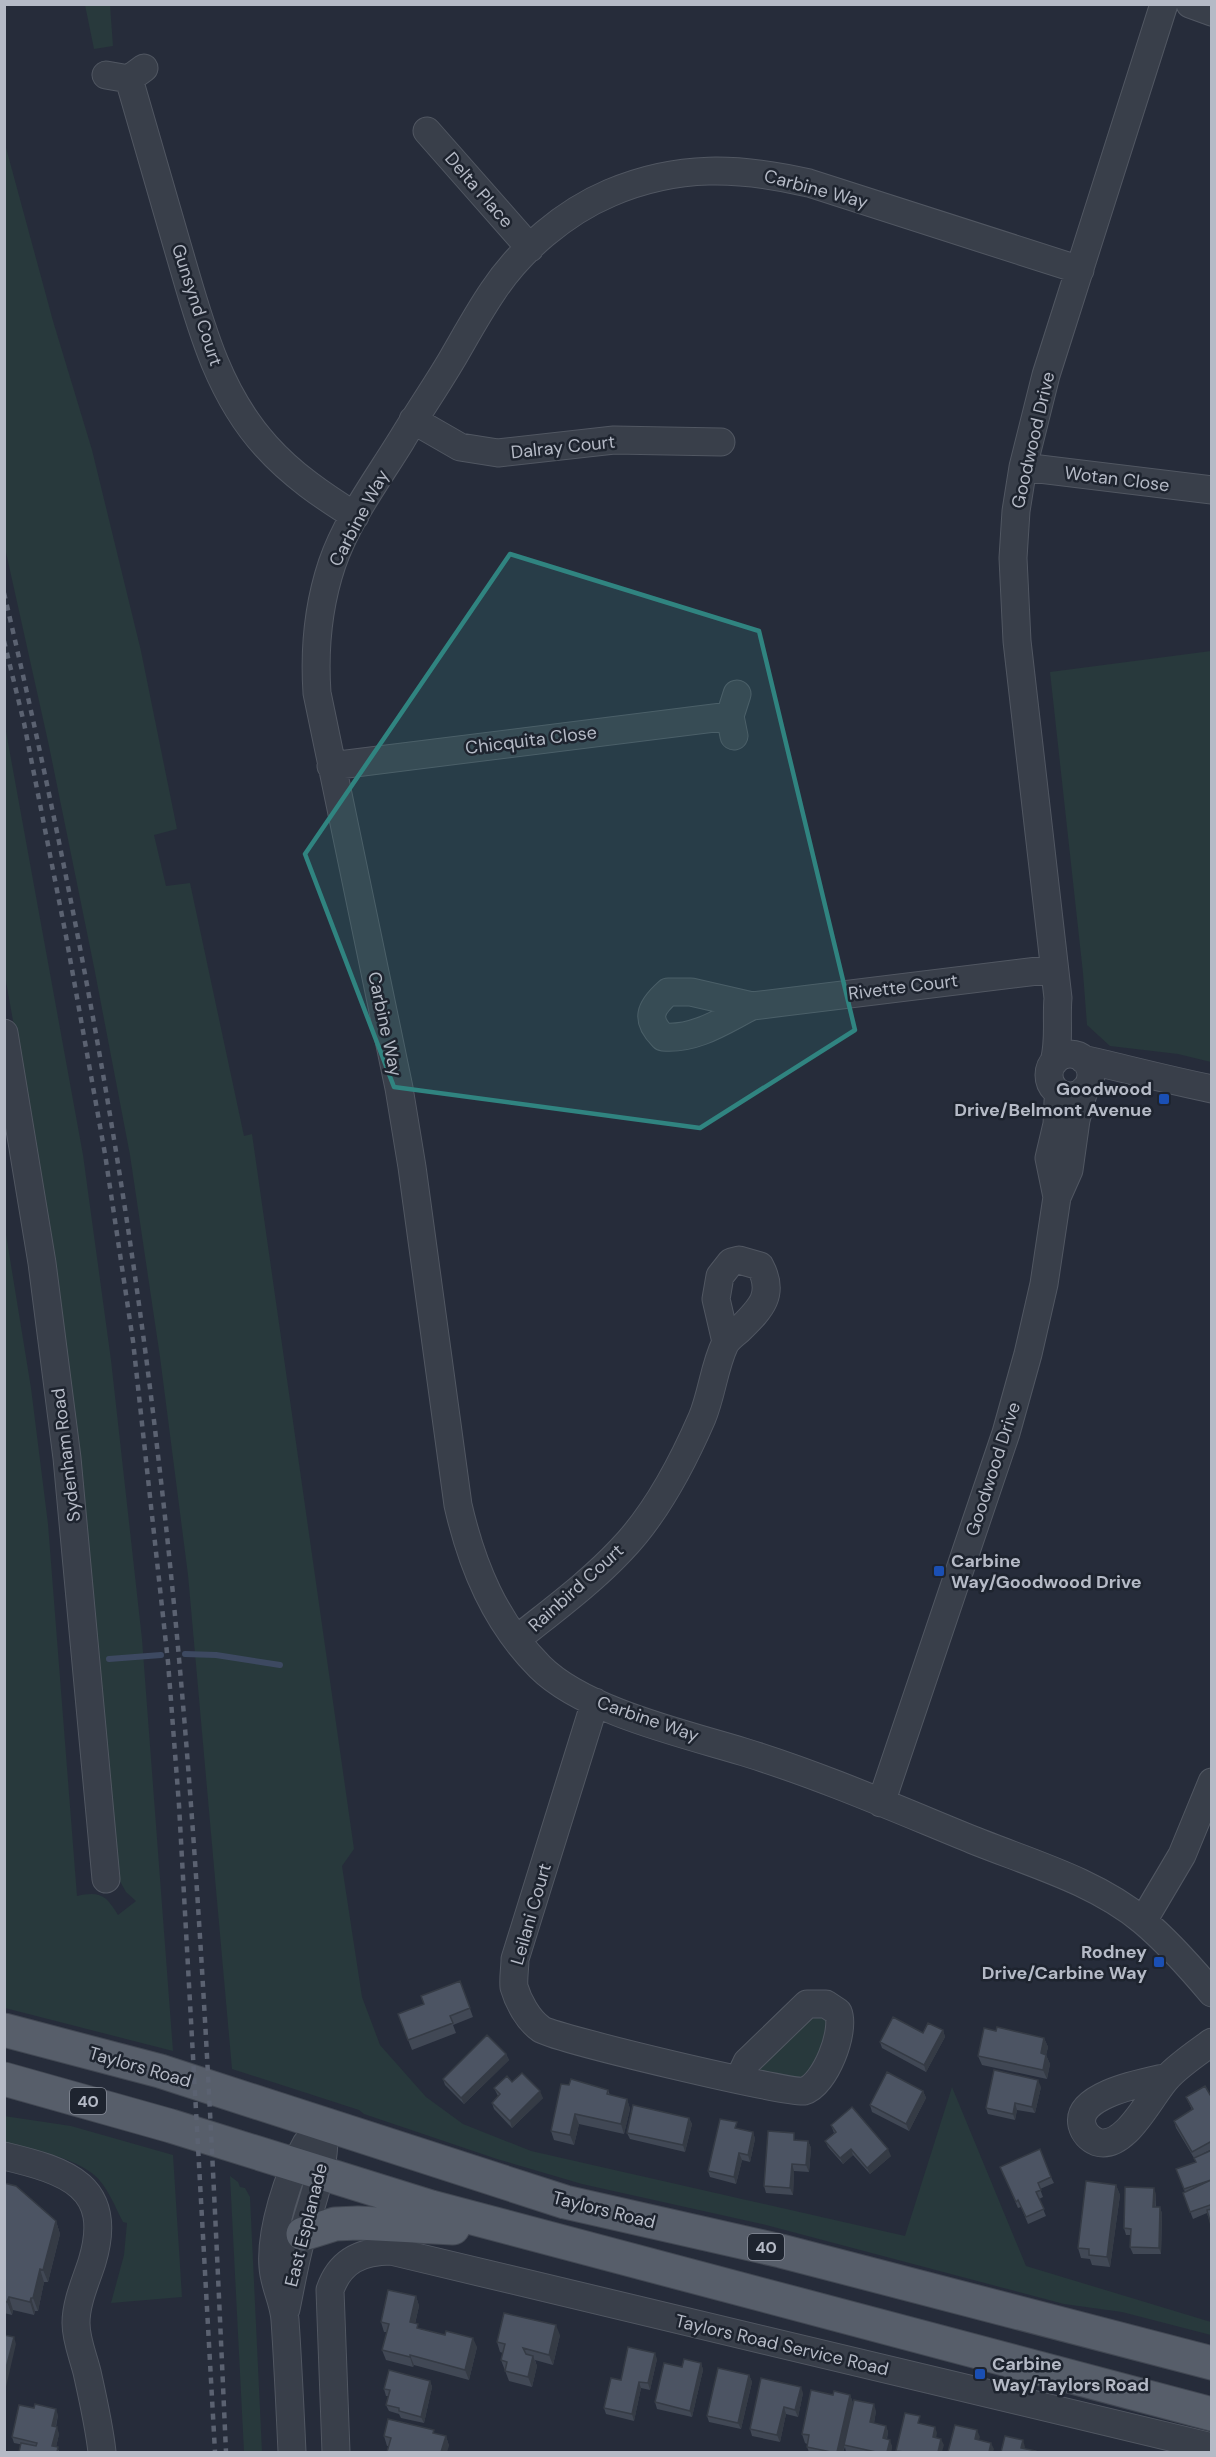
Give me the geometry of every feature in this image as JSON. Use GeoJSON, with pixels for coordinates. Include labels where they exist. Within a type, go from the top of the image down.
{"type":"FeatureCollection","features":[{"type":"Feature","properties":{"kind":"main road","name":"Taylors Road"},"geometry":{"type":"LineString","coordinates":[[4,2030],[160,2071],[565,2202],[781,2251],[1212,2364]]}},
{"type":"Feature","properties":{"kind":"main road","name":"40"},"geometry":{"type":"LineString","coordinates":[[4,2079],[120,2110],[431,2208],[1212,2414]]}},
{"type":"Feature","properties":{"kind":"main road"},"geometry":{"type":"LineString","coordinates":[[303,2234],[335,2224],[358,2223],[518,2231]]}},
{"type":"Feature","properties":{"kind":"street","name":"Goodwood Drive"},"geometry":{"type":"LineString","coordinates":[[1054,1062],[1058,1042],[1056,1017],[1058,998],[1013,596],[1015,523],[1023,467],[1046,375],[1164,4]]}},
{"type":"Feature","properties":{"kind":"street"},"geometry":{"type":"LineString","coordinates":[[1190,4],[1212,12]]}},
{"type":"Feature","properties":{"kind":"street","name":"Gunsynd Court"},"geometry":{"type":"LineString","coordinates":[[126,74],[203,334],[227,391],[266,445],[293,473],[324,497],[355,516]]}},
{"type":"Feature","properties":{"kind":"street","name":"Delta Place"},"geometry":{"type":"LineString","coordinates":[[427,131],[530,248]]}},
{"type":"Feature","properties":{"kind":"street","name":"Carbine Way"},"geometry":{"type":"LineString","coordinates":[[1080,270],[809,183],[772,174],[735,170],[702,170],[668,176],[609,193],[547,232],[494,290],[355,516],[333,561],[322,598],[316,636],[317,693],[399,1088],[412,1167],[458,1505],[468,1547],[487,1595],[541,1668],[595,1702],[633,1718],[785,1764],[1089,1886],[1143,1921],[1212,1993]]}},
{"type":"Feature","properties":{"kind":"street","name":"Dalray Court"},"geometry":{"type":"LineString","coordinates":[[413,420],[460,447],[498,453],[614,440],[723,440]]}},
{"type":"Feature","properties":{"kind":"street","name":"Wotan Close"},"geometry":{"type":"LineString","coordinates":[[1023,467],[1212,490]]}},
{"type":"Feature","properties":{"kind":"street","name":"Chicquita Close"},"geometry":{"type":"LineString","coordinates":[[331,766],[734,715]]}},
{"type":"Feature","properties":{"kind":"street","name":"Rivette Court"},"geometry":{"type":"LineString","coordinates":[[752,1006],[1054,969]]}},
{"type":"Feature","properties":{"kind":"street","name":"Goodwood Drive"},"geometry":{"type":"LineString","coordinates":[[1058,998],[1068,1016],[1082,1058]]}},
{"type":"Feature","properties":{"kind":"street","name":"Sydenham Road"},"geometry":{"type":"LineString","coordinates":[[4,1033],[42,1263],[67,1458],[104,1887]]}},
{"type":"Feature","properties":{"kind":"street"},"geometry":{"type":"LineString","coordinates":[[1157,1079],[1136,1080],[1084,1089],[1078,1093],[1066,1095],[1055,1089],[1049,1076],[1054,1062],[1069,1054],[1131,1069],[1157,1079],[1212,1089]]}},
{"type":"Feature","properties":{"kind":"street"},"geometry":{"type":"LineString","coordinates":[[1082,1058],[1091,1073],[1084,1089]]}},
{"type":"Feature","properties":{"kind":"street","name":"Goodwood Drive"},"geometry":{"type":"LineString","coordinates":[[1055,1089],[1058,1124],[1049,1158],[1057,1197]]}},
{"type":"Feature","properties":{"kind":"street","name":"Goodwood Drive"},"geometry":{"type":"LineString","coordinates":[[881,1803],[1006,1433],[1028,1354],[1041,1296],[1057,1197],[1069,1170],[1076,1120],[1084,1089]]}},
{"type":"Feature","properties":{"kind":"street","name":"Rainbird Court"},"geometry":{"type":"LineString","coordinates":[[518,1639],[594,1577],[623,1548],[649,1514],[676,1471],[703,1416],[726,1342]]}},
{"type":"Feature","properties":{"kind":"street","name":"Leilani Court"},"geometry":{"type":"LineString","coordinates":[[595,1702],[515,1959],[514,1986],[525,2012],[541,2029],[569,2040],[739,2079]]}},
{"type":"Feature","properties":{"kind":"street"},"geometry":{"type":"LineString","coordinates":[[1143,1921],[1182,1855],[1212,1782]]}},
{"type":"Feature","properties":{"kind":"street"},"geometry":{"type":"LineString","coordinates":[[1167,2077],[1212,2042]]}},
{"type":"Feature","properties":{"kind":"street","name":"East Esplanade"},"geometry":{"type":"LineString","coordinates":[[292,2452],[285,2316],[275,2285],[272,2265],[280,2212],[308,2169],[325,2150],[324,2124]]}},
{"type":"Feature","properties":{"kind":"street"},"geometry":{"type":"LineString","coordinates":[[4,2156],[59,2173],[75,2182],[87,2192],[94,2202],[98,2236],[78,2308],[76,2327],[95,2407],[102,2452]]}},
{"type":"Feature","properties":{"kind":"street","name":"East Esplanade"},"geometry":{"type":"LineString","coordinates":[[285,2316],[303,2234],[308,2169]]}},
{"type":"Feature","properties":{"kind":"street","name":"Taylors Road Service Road"},"geometry":{"type":"LineString","coordinates":[[336,2452],[330,2290],[338,2271],[353,2258],[375,2251],[407,2253],[1212,2447]]}},
{"type":"Feature","properties":{"kind":"street"},"geometry":{"type":"LineString","coordinates":[[80,2347],[106,2399],[115,2426],[120,2452]]}},
{"type":"Feature","properties":{"kind":"highlighted area"},"geometry":{"type":"Polygon","coordinates":[[[510,554],[759,631],[855,1030],[700,1128],[394,1087],[305,854],[510,554]]]}},
{"type":"Feature","properties":{"kind":"shaded area"},"geometry":{"type":"Polygon","coordinates":[[[85,5],[110,5],[113,46],[94,49],[85,5]]]}},
{"type":"Feature","properties":{"kind":"shaded area"},"geometry":{"type":"Polygon","coordinates":[[[5,144],[53,321],[92,450],[141,651],[177,829],[154,835],[166,886],[190,883],[244,1136],[252,1134],[354,1849],[342,1866],[362,1997],[380,2045],[426,2097],[463,2124],[531,2151],[905,2236],[952,2087],[1026,2266],[1211,2322],[1211,2335],[1122,2312],[1064,2304],[766,2225],[582,2184],[497,2159],[364,2114],[359,2110],[232,2069],[188,1575],[160,1357],[130,1155],[49,746],[5,548],[5,144]]]}},
{"type":"Feature","properties":{"kind":"shaded area"},"geometry":{"type":"Polygon","coordinates":[[[1212,651],[1211,1062],[1178,1054],[1110,1046],[1087,1025],[1050,672],[1212,651]]]}},
{"type":"Feature","properties":{"kind":"shaded area"},"geometry":{"type":"Polygon","coordinates":[[[5,726],[83,1155],[111,1360],[142,1639],[173,2051],[5,2008],[4,1222],[31,1388],[48,1524],[77,1896],[91,1894],[102,1896],[118,1915],[136,1901],[126,1892],[117,1876],[38,1160],[5,976],[5,726]]]}},
{"type":"Feature","properties":{"kind":"shaded area"},"geometry":{"type":"Polygon","coordinates":[[[811,2014],[826,2018],[827,2026],[821,2051],[807,2074],[802,2080],[762,2075],[758,2069],[811,2014]]]}},
{"type":"Feature","properties":{"kind":"shaded area"},"geometry":{"type":"Polygon","coordinates":[[[4,2116],[71,2126],[173,2155],[182,2297],[111,2303],[124,2255],[127,2223],[123,2222],[110,2196],[93,2174],[73,2162],[50,2154],[5,2144],[4,2116]]]}},
{"type":"Feature","properties":{"kind":"shaded area"},"geometry":{"type":"Polygon","coordinates":[[[230,2176],[238,2182],[240,2187],[245,2188],[250,2197],[262,2452],[244,2452],[230,2176]]]}},
{"type":"Feature","properties":{"kind":"building"},"geometry":{"type":"Polygon","coordinates":[[[460,1981],[470,2008],[450,2016],[453,2023],[408,2040],[398,2014],[424,2004],[421,1996],[460,1981]]]}},
{"type":"Feature","properties":{"kind":"building"},"geometry":{"type":"Polygon","coordinates":[[[893,2017],[923,2033],[928,2023],[943,2030],[924,2065],[880,2042],[893,2017]]]}},
{"type":"Feature","properties":{"kind":"building"},"geometry":{"type":"Polygon","coordinates":[[[997,2027],[1044,2038],[1041,2053],[1046,2055],[1043,2070],[978,2056],[984,2028],[996,2031],[997,2027]]]}},
{"type":"Feature","properties":{"kind":"building"},"geometry":{"type":"Polygon","coordinates":[[[487,2035],[506,2054],[461,2098],[443,2079],[487,2035]]]}},
{"type":"Feature","properties":{"kind":"building"},"geometry":{"type":"Polygon","coordinates":[[[994,2070],[1038,2080],[1032,2107],[1015,2103],[1013,2114],[986,2108],[994,2070]]]}},
{"type":"Feature","properties":{"kind":"building"},"geometry":{"type":"Polygon","coordinates":[[[887,2072],[923,2091],[906,2124],[870,2105],[887,2072]]]}},
{"type":"Feature","properties":{"kind":"building"},"geometry":{"type":"Polygon","coordinates":[[[522,2073],[540,2091],[510,2121],[492,2103],[500,2094],[494,2088],[507,2076],[512,2082],[522,2073]]]}},
{"type":"Feature","properties":{"kind":"building"},"geometry":{"type":"Polygon","coordinates":[[[571,2079],[608,2090],[607,2094],[627,2099],[621,2124],[575,2114],[570,2135],[551,2131],[561,2084],[569,2085],[571,2079]]]}},
{"type":"Feature","properties":{"kind":"building"},"geometry":{"type":"Polygon","coordinates":[[[1205,2086],[1212,2098],[1212,2141],[1192,2152],[1174,2121],[1193,2109],[1186,2097],[1205,2086]]]}},
{"type":"Feature","properties":{"kind":"building"},"geometry":{"type":"Polygon","coordinates":[[[633,2105],[689,2118],[683,2145],[627,2133],[633,2105]]]}},
{"type":"Feature","properties":{"kind":"building"},"geometry":{"type":"Polygon","coordinates":[[[852,2107],[888,2149],[867,2168],[851,2149],[840,2158],[825,2141],[836,2132],[831,2125],[852,2107]]]}},
{"type":"Feature","properties":{"kind":"building"},"geometry":{"type":"Polygon","coordinates":[[[720,2119],[737,2122],[735,2128],[753,2132],[748,2155],[739,2153],[734,2177],[708,2171],[720,2119]]]}},
{"type":"Feature","properties":{"kind":"building"},"geometry":{"type":"Polygon","coordinates":[[[768,2131],[794,2133],[794,2140],[808,2141],[806,2165],[792,2164],[790,2188],[764,2186],[768,2131]]]}},
{"type":"Feature","properties":{"kind":"building"},"geometry":{"type":"Polygon","coordinates":[[[1040,2149],[1051,2177],[1038,2183],[1041,2190],[1036,2192],[1044,2209],[1026,2217],[1018,2200],[1016,2202],[1000,2167],[1040,2149]]]}},
{"type":"Feature","properties":{"kind":"building"},"geometry":{"type":"Polygon","coordinates":[[[1212,2150],[1212,2207],[1210,2205],[1190,2212],[1183,2193],[1211,2180],[1184,2189],[1176,2169],[1196,2162],[1194,2158],[1212,2150]]]}},
{"type":"Feature","properties":{"kind":"building"},"geometry":{"type":"Polygon","coordinates":[[[1086,2181],[1116,2185],[1107,2257],[1089,2255],[1089,2249],[1078,2248],[1086,2181]]]}},
{"type":"Feature","properties":{"kind":"building"},"geometry":{"type":"Polygon","coordinates":[[[4,2183],[16,2186],[56,2221],[43,2270],[40,2269],[30,2302],[9,2297],[7,2302],[4,2301],[4,2183]]]}},
{"type":"Feature","properties":{"kind":"building"},"geometry":{"type":"Polygon","coordinates":[[[1125,2187],[1154,2188],[1153,2207],[1160,2207],[1159,2248],[1130,2247],[1131,2229],[1124,2228],[1125,2187]]]}},
{"type":"Feature","properties":{"kind":"building"},"geometry":{"type":"Polygon","coordinates":[[[1212,2209],[1212,2229],[1207,2210],[1212,2209]]]}},
{"type":"Feature","properties":{"kind":"building"},"geometry":{"type":"Polygon","coordinates":[[[388,2290],[416,2296],[410,2322],[418,2324],[417,2328],[445,2335],[446,2331],[473,2338],[465,2370],[382,2350],[389,2324],[381,2322],[388,2290]]]}},
{"type":"Feature","properties":{"kind":"building"},"geometry":{"type":"Polygon","coordinates":[[[504,2313],[556,2325],[549,2355],[523,2348],[526,2354],[533,2356],[528,2377],[505,2371],[507,2362],[501,2360],[505,2344],[497,2342],[504,2313]]]}},
{"type":"Feature","properties":{"kind":"building"},"geometry":{"type":"Polygon","coordinates":[[[4,2335],[14,2337],[4,2376],[4,2335]]]}},
{"type":"Feature","properties":{"kind":"building"},"geometry":{"type":"Polygon","coordinates":[[[628,2347],[655,2353],[648,2383],[639,2382],[632,2414],[604,2408],[611,2378],[621,2380],[628,2347]]]}},
{"type":"Feature","properties":{"kind":"building"},"geometry":{"type":"Polygon","coordinates":[[[684,2359],[701,2363],[690,2411],[655,2402],[664,2363],[682,2367],[684,2359]]]}},
{"type":"Feature","properties":{"kind":"building"},"geometry":{"type":"Polygon","coordinates":[[[718,2368],[749,2375],[738,2423],[707,2416],[718,2368]]]}},
{"type":"Feature","properties":{"kind":"building"},"geometry":{"type":"Polygon","coordinates":[[[389,2370],[430,2381],[421,2417],[386,2405],[390,2390],[384,2389],[389,2370]]]}},
{"type":"Feature","properties":{"kind":"building"},"geometry":{"type":"Polygon","coordinates":[[[761,2378],[801,2387],[795,2410],[784,2407],[777,2435],[750,2429],[761,2378]]]}},
{"type":"Feature","properties":{"kind":"building"},"geometry":{"type":"Polygon","coordinates":[[[811,2390],[833,2395],[834,2391],[850,2395],[837,2452],[807,2447],[809,2435],[802,2434],[811,2390]]]}},
{"type":"Feature","properties":{"kind":"building"},"geometry":{"type":"Polygon","coordinates":[[[854,2400],[874,2404],[870,2422],[886,2426],[883,2438],[890,2440],[887,2452],[844,2445],[854,2400]]]}},
{"type":"Feature","properties":{"kind":"building"},"geometry":{"type":"Polygon","coordinates":[[[35,2404],[56,2409],[52,2426],[57,2427],[52,2446],[58,2447],[57,2452],[19,2452],[21,2443],[36,2446],[37,2443],[12,2437],[19,2405],[34,2408],[35,2404]]]}},
{"type":"Feature","properties":{"kind":"building"},"geometry":{"type":"Polygon","coordinates":[[[905,2413],[920,2416],[918,2423],[935,2427],[933,2437],[941,2439],[938,2452],[896,2451],[905,2413]]]}},
{"type":"Feature","properties":{"kind":"building"},"geometry":{"type":"Polygon","coordinates":[[[388,2419],[434,2430],[433,2433],[446,2436],[441,2452],[387,2452],[391,2438],[384,2436],[388,2419]]]}},
{"type":"Feature","properties":{"kind":"building"},"geometry":{"type":"Polygon","coordinates":[[[955,2425],[977,2430],[975,2439],[991,2443],[989,2452],[948,2452],[955,2425]]]}},
{"type":"Feature","properties":{"kind":"building"},"geometry":{"type":"Polygon","coordinates":[[[1005,2436],[1023,2440],[1021,2448],[1036,2452],[1001,2452],[1005,2436]]]}},
{"type":"Feature","properties":{"kind":"waterway"},"geometry":{"type":"LineString","coordinates":[[185,1654],[216,1655],[280,1665]]}},
{"type":"Feature","properties":{"kind":"waterway"},"geometry":{"type":"LineString","coordinates":[[109,1659],[161,1655]]}},
{"type":"Feature","properties":{"kind":"railway"},"geometry":{"type":"LineString","coordinates":[[4,593],[52,807],[94,1022],[145,1346],[172,1579],[193,1828],[226,2452]]}},
{"type":"Feature","properties":{"kind":"railway"},"geometry":{"type":"LineString","coordinates":[[4,641],[24,723],[66,936],[105,1154],[133,1341],[168,1662],[179,1805],[215,2452]]}},
{"type":"Feature","properties":{"kind":"place","name":"Goodwood Drive/Belmont Avenue"},"geometry":{"type":"Point","coordinates":[1164,1099]}},
{"type":"Feature","properties":{"kind":"place","name":"Carbine Way/Goodwood Drive"},"geometry":{"type":"Point","coordinates":[939,1571]}},
{"type":"Feature","properties":{"kind":"place","name":"Rodney Drive/Carbine Way"},"geometry":{"type":"Point","coordinates":[1159,1962]}},
{"type":"Feature","properties":{"kind":"place","name":"Carbine Way/Taylors Road"},"geometry":{"type":"Point","coordinates":[980,2374]}}]}
